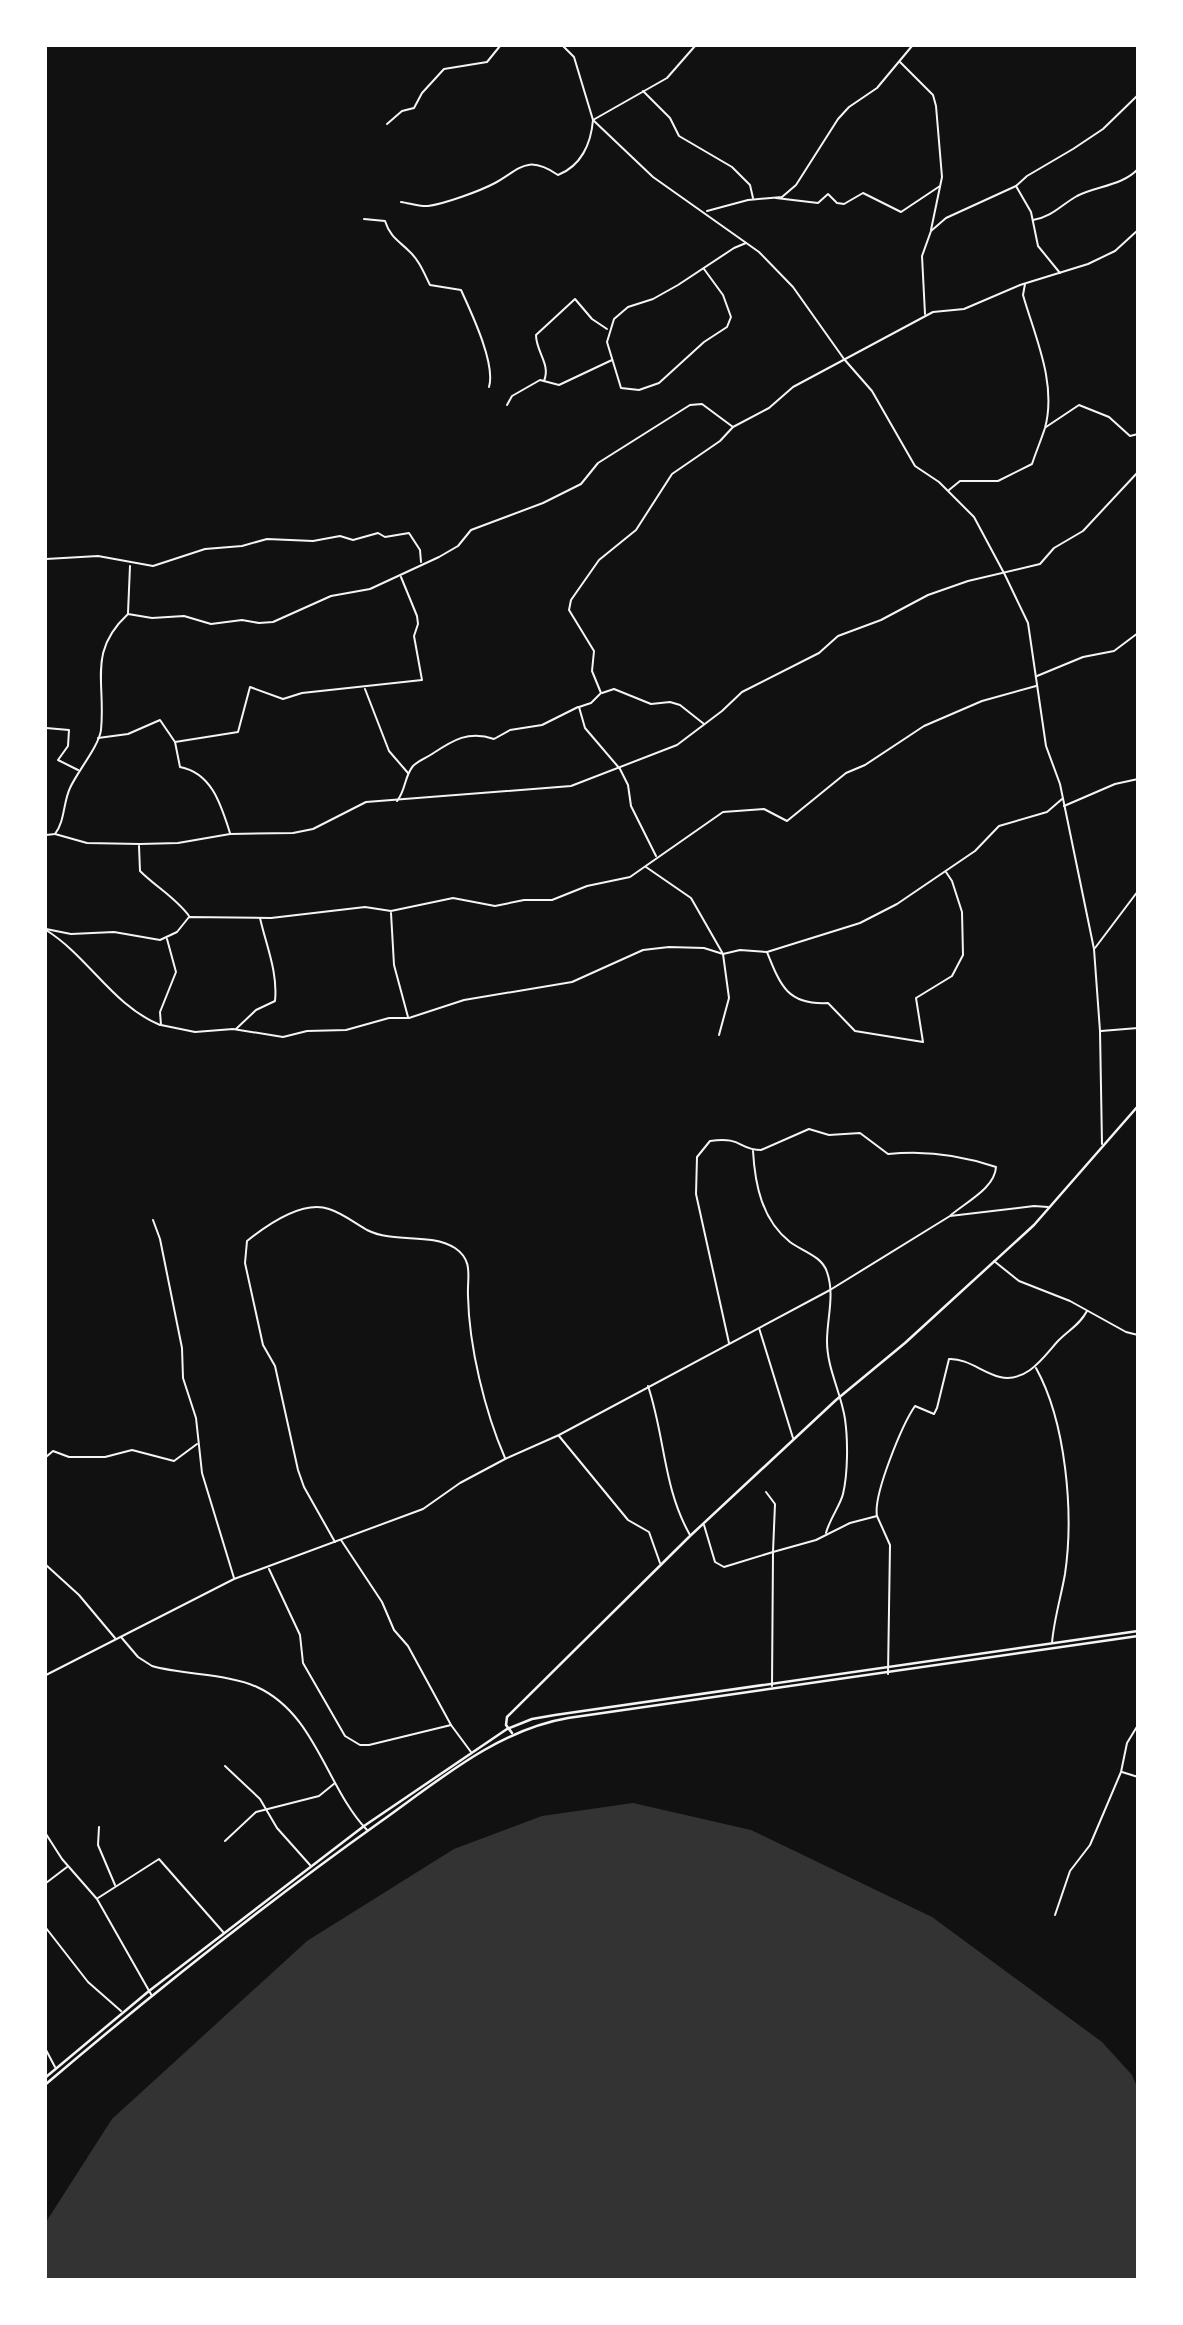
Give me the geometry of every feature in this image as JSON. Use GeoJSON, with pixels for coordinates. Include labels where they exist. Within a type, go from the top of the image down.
{"type":"FeatureCollection","features":[{"type":"Feature","properties":{"kind":"main road"},"geometry":{"type":"LineString","coordinates":[[512,1733],[508,1729],[507,1717],[660,1564],[839,1398],[905,1343],[1049,1207],[1138,1106]]}},
{"type":"Feature","properties":{"kind":"main road"},"geometry":{"type":"LineString","coordinates":[[46,2077],[122,2012],[363,1826],[508,1729],[542,1717],[888,1671],[1052,1644],[1138,1634]]}},
{"type":"Feature","properties":{"kind":"main road"},"geometry":{"type":"LineString","coordinates":[[46,2084],[152,1996],[368,1830],[512,1733],[543,1722],[568,1718],[1138,1634]]}},
{"type":"Feature","properties":{"kind":"street"},"geometry":{"type":"LineString","coordinates":[[387,124],[402,111],[414,108],[422,93],[443,69],[487,62],[500,46]]}},
{"type":"Feature","properties":{"kind":"street"},"geometry":{"type":"LineString","coordinates":[[401,202],[426,206],[440,202],[496,182],[510,170],[521,166],[547,168],[558,175],[568,171],[591,140],[593,120],[574,57],[563,46]]}},
{"type":"Feature","properties":{"kind":"street"},"geometry":{"type":"LineString","coordinates":[[593,120],[667,78],[695,46]]}},
{"type":"Feature","properties":{"kind":"street"},"geometry":{"type":"LineString","coordinates":[[705,212],[753,199],[782,197],[796,185],[838,119],[849,107],[877,88],[912,46]]}},
{"type":"Feature","properties":{"kind":"street"},"geometry":{"type":"LineString","coordinates":[[900,62],[933,95],[940,186],[931,231],[922,256],[925,316]]}},
{"type":"Feature","properties":{"kind":"street"},"geometry":{"type":"LineString","coordinates":[[643,91],[670,118],[679,136],[732,167],[750,185],[753,199]]}},
{"type":"Feature","properties":{"kind":"street"},"geometry":{"type":"LineString","coordinates":[[931,231],[946,218],[1016,186],[1103,129],[1138,94]]}},
{"type":"Feature","properties":{"kind":"street"},"geometry":{"type":"LineString","coordinates":[[593,120],[653,177],[747,243],[793,287],[844,359],[872,391],[915,466],[948,491],[974,517],[1005,575],[1028,623],[1046,746],[1063,799],[1094,949],[1100,1031],[1102,1145]]}},
{"type":"Feature","properties":{"kind":"street"},"geometry":{"type":"LineString","coordinates":[[1033,220],[1048,216],[1076,197],[1118,182],[1138,169]]}},
{"type":"Feature","properties":{"kind":"street"},"geometry":{"type":"LineString","coordinates":[[774,197],[818,203],[828,194],[837,203],[844,204],[863,193],[901,212],[940,186]]}},
{"type":"Feature","properties":{"kind":"street"},"geometry":{"type":"LineString","coordinates":[[1016,186],[1033,220],[1038,246],[1055,263],[1060,274]]}},
{"type":"Feature","properties":{"kind":"street"},"geometry":{"type":"LineString","coordinates":[[364,219],[385,221],[396,241],[408,249],[423,269],[429,285],[461,289],[483,342],[490,374],[489,387]]}},
{"type":"Feature","properties":{"kind":"street"},"geometry":{"type":"LineString","coordinates":[[601,693],[592,671],[594,652],[569,610],[571,600],[599,560],[636,530],[673,474],[720,441],[733,427],[769,408],[793,387],[925,316],[933,312],[964,309],[1025,284],[1060,274],[1115,251],[1138,230]]}},
{"type":"Feature","properties":{"kind":"street"},"geometry":{"type":"LineString","coordinates":[[704,269],[723,295],[731,317],[727,327],[704,342],[659,383],[639,390],[621,388],[607,342],[608,330],[614,319],[628,307],[653,299],[747,243]]}},
{"type":"Feature","properties":{"kind":"street"},"geometry":{"type":"LineString","coordinates":[[948,491],[960,481],[998,481],[1023,471],[1032,464],[1045,427],[1048,397],[1046,374],[1023,295],[1025,284]]}},
{"type":"Feature","properties":{"kind":"street"},"geometry":{"type":"LineString","coordinates":[[544,381],[545,364],[536,345],[536,335],[575,299],[592,319],[608,330]]}},
{"type":"Feature","properties":{"kind":"street"},"geometry":{"type":"LineString","coordinates":[[507,405],[512,396],[544,381],[564,383],[612,360]]}},
{"type":"Feature","properties":{"kind":"street"},"geometry":{"type":"LineString","coordinates":[[128,614],[152,618],[184,616],[211,624],[242,620],[273,622],[331,596],[370,589],[400,576],[458,546],[471,530],[543,503],[580,484],[598,463],[690,405],[702,404],[733,427]]}},
{"type":"Feature","properties":{"kind":"street"},"geometry":{"type":"LineString","coordinates":[[1045,427],[1079,405],[1110,417],[1130,436],[1138,434]]}},
{"type":"Feature","properties":{"kind":"street"},"geometry":{"type":"LineString","coordinates":[[46,835],[55,834],[87,843],[139,844],[178,843],[230,834],[293,834],[313,829],[366,802],[396,802],[571,786],[677,745],[742,692],[819,653],[838,636],[881,620],[928,594],[968,581],[1005,575],[1040,564],[1054,548],[1083,531],[1138,472]]}},
{"type":"Feature","properties":{"kind":"street"},"geometry":{"type":"LineString","coordinates":[[46,559],[98,556],[130,564],[153,566],[205,549],[242,546],[267,539],[313,541],[340,536],[353,540],[378,533],[385,537],[409,533],[420,550],[421,563]]}},
{"type":"Feature","properties":{"kind":"street"},"geometry":{"type":"LineString","coordinates":[[55,834],[61,826],[69,790],[101,733],[104,644],[115,626],[128,614],[130,564]]}},
{"type":"Feature","properties":{"kind":"street"},"geometry":{"type":"LineString","coordinates":[[176,742],[238,732],[250,688],[283,699],[310,692],[422,680],[414,636],[418,624],[417,616],[400,576]]}},
{"type":"Feature","properties":{"kind":"street"},"geometry":{"type":"LineString","coordinates":[[1036,676],[1083,657],[1114,652],[1138,634]]}},
{"type":"Feature","properties":{"kind":"street"},"geometry":{"type":"LineString","coordinates":[[189,917],[259,918],[365,907],[391,911],[453,898],[495,906],[524,900],[552,900],[587,886],[631,877],[723,812],[746,808],[764,810],[787,821],[846,773],[865,765],[924,726],[982,701],[1037,685]]}},
{"type":"Feature","properties":{"kind":"street"},"geometry":{"type":"LineString","coordinates":[[364,687],[389,751],[409,773]]}},
{"type":"Feature","properties":{"kind":"street"},"geometry":{"type":"LineString","coordinates":[[396,802],[406,790],[409,773],[414,765],[454,738],[479,734],[494,739],[510,730],[542,725],[591,704],[601,693],[614,689],[651,704],[670,702],[680,705],[704,724]]}},
{"type":"Feature","properties":{"kind":"street"},"geometry":{"type":"LineString","coordinates":[[579,707],[585,728],[620,769],[628,785],[631,806],[656,857]]}},
{"type":"Feature","properties":{"kind":"street"},"geometry":{"type":"LineString","coordinates":[[98,738],[128,734],[159,720],[176,742],[180,767],[195,770],[206,779],[230,834]]}},
{"type":"Feature","properties":{"kind":"street"},"geometry":{"type":"LineString","coordinates":[[46,729],[69,730],[68,746],[58,760],[79,770]]}},
{"type":"Feature","properties":{"kind":"street"},"geometry":{"type":"LineString","coordinates":[[1064,806],[1115,784],[1137,780]]}},
{"type":"Feature","properties":{"kind":"street"},"geometry":{"type":"LineString","coordinates":[[46,930],[64,942],[124,1005],[161,1025],[195,1032],[235,1030],[284,1037],[307,1031],[346,1030],[389,1018],[409,1018],[464,1000],[572,982],[643,950],[704,948],[723,954],[740,950],[767,953],[860,923],[897,904],[975,851],[999,826],[1047,812],[1063,799]]}},
{"type":"Feature","properties":{"kind":"street"},"geometry":{"type":"LineString","coordinates":[[139,844],[140,871],[163,894],[181,905],[189,917]]}},
{"type":"Feature","properties":{"kind":"street"},"geometry":{"type":"LineString","coordinates":[[645,866],[691,898],[723,954],[729,998],[719,1035]]}},
{"type":"Feature","properties":{"kind":"street"},"geometry":{"type":"LineString","coordinates":[[767,953],[782,985],[794,999],[809,1004],[828,1003],[855,1031],[923,1042],[916,998],[952,976],[963,955],[962,912],[952,881],[945,871]]}},
{"type":"Feature","properties":{"kind":"street"},"geometry":{"type":"LineString","coordinates":[[1094,949],[1138,891]]}},
{"type":"Feature","properties":{"kind":"street"},"geometry":{"type":"LineString","coordinates":[[391,911],[394,965],[409,1018]]}},
{"type":"Feature","properties":{"kind":"street"},"geometry":{"type":"LineString","coordinates":[[46,930],[71,934],[114,932],[160,940],[177,932],[189,917]]}},
{"type":"Feature","properties":{"kind":"street"},"geometry":{"type":"LineString","coordinates":[[235,1030],[256,1010],[275,1001],[274,967],[263,941],[259,918]]}},
{"type":"Feature","properties":{"kind":"street"},"geometry":{"type":"LineString","coordinates":[[161,1025],[160,1013],[176,972],[167,937]]}},
{"type":"Feature","properties":{"kind":"street"},"geometry":{"type":"LineString","coordinates":[[1100,1031],[1138,1028]]}},
{"type":"Feature","properties":{"kind":"street"},"geometry":{"type":"LineString","coordinates":[[46,1675],[234,1579],[423,1509],[460,1483],[505,1458],[559,1436],[830,1290],[950,1216],[982,1191],[996,1175],[996,1167],[947,1155],[911,1151],[888,1154],[860,1133],[830,1135],[816,1129],[809,1129],[776,1146],[753,1150],[729,1138],[710,1141],[697,1157],[696,1194],[729,1343]]}},
{"type":"Feature","properties":{"kind":"street"},"geometry":{"type":"LineString","coordinates":[[753,1150],[754,1171],[766,1214],[790,1242],[820,1261],[827,1270],[830,1290],[828,1360],[845,1419],[843,1495],[831,1514],[826,1533]]}},
{"type":"Feature","properties":{"kind":"street"},"geometry":{"type":"LineString","coordinates":[[950,1216],[1034,1206],[1049,1207]]}},
{"type":"Feature","properties":{"kind":"street"},"geometry":{"type":"LineString","coordinates":[[335,1542],[304,1487],[298,1469],[275,1366],[262,1345],[245,1263],[247,1241],[284,1218],[307,1207],[329,1209],[372,1233],[402,1240],[430,1240],[452,1247],[463,1255],[471,1274],[468,1295],[489,1420],[505,1458]]}},
{"type":"Feature","properties":{"kind":"street"},"geometry":{"type":"LineString","coordinates":[[153,1220],[160,1239],[180,1338],[183,1378],[196,1418],[202,1473],[234,1579]]}},
{"type":"Feature","properties":{"kind":"street"},"geometry":{"type":"LineString","coordinates":[[993,1261],[1019,1281],[1070,1301],[1138,1335]]}},
{"type":"Feature","properties":{"kind":"street"},"geometry":{"type":"LineString","coordinates":[[888,1671],[890,1545],[877,1516],[877,1494],[902,1426],[915,1406],[934,1414],[949,1359],[968,1363],[1004,1378],[1035,1368],[1057,1342],[1078,1326],[1087,1311]]}},
{"type":"Feature","properties":{"kind":"street"},"geometry":{"type":"LineString","coordinates":[[759,1328],[794,1439]]}},
{"type":"Feature","properties":{"kind":"street"},"geometry":{"type":"LineString","coordinates":[[1035,1368],[1049,1392],[1068,1513],[1064,1576],[1055,1614],[1052,1644]]}},
{"type":"Feature","properties":{"kind":"street"},"geometry":{"type":"LineString","coordinates":[[648,1387],[661,1431],[668,1483],[678,1514],[690,1536]]}},
{"type":"Feature","properties":{"kind":"street"},"geometry":{"type":"LineString","coordinates":[[559,1436],[628,1520],[649,1532],[660,1564]]}},
{"type":"Feature","properties":{"kind":"street"},"geometry":{"type":"LineString","coordinates":[[46,1457],[53,1451],[69,1457],[105,1457],[132,1450],[174,1461],[198,1443]]}},
{"type":"Feature","properties":{"kind":"street"},"geometry":{"type":"LineString","coordinates":[[766,1492],[775,1504],[772,1686]]}},
{"type":"Feature","properties":{"kind":"street"},"geometry":{"type":"LineString","coordinates":[[704,1523],[715,1562],[724,1567],[816,1541],[826,1533],[877,1516]]}},
{"type":"Feature","properties":{"kind":"street"},"geometry":{"type":"LineString","coordinates":[[341,1539],[382,1602],[394,1630],[408,1646],[451,1725],[475,1757]]}},
{"type":"Feature","properties":{"kind":"street"},"geometry":{"type":"LineString","coordinates":[[46,1565],[79,1595],[115,1639]]}},
{"type":"Feature","properties":{"kind":"street"},"geometry":{"type":"LineString","coordinates":[[269,1568],[300,1634],[303,1663],[352,1741],[369,1745],[451,1725]]}},
{"type":"Feature","properties":{"kind":"street"},"geometry":{"type":"LineString","coordinates":[[120,1637],[152,1666],[253,1685],[271,1696],[312,1739],[336,1783],[368,1830]]}},
{"type":"Feature","properties":{"kind":"street"},"geometry":{"type":"LineString","coordinates":[[1055,1915],[1070,1871],[1090,1844],[1121,1772],[1127,1743],[1138,1725]]}},
{"type":"Feature","properties":{"kind":"street"},"geometry":{"type":"LineString","coordinates":[[225,1766],[266,1807],[277,1828],[311,1866]]}},
{"type":"Feature","properties":{"kind":"street"},"geometry":{"type":"LineString","coordinates":[[1121,1772],[1138,1777]]}},
{"type":"Feature","properties":{"kind":"street"},"geometry":{"type":"LineString","coordinates":[[225,1841],[256,1812],[266,1807],[319,1796],[336,1783]]}},
{"type":"Feature","properties":{"kind":"street"},"geometry":{"type":"LineString","coordinates":[[99,1827],[98,1844],[115,1886]]}},
{"type":"Feature","properties":{"kind":"street"},"geometry":{"type":"LineString","coordinates":[[46,1835],[68,1866],[97,1899],[124,1942],[152,1996]]}},
{"type":"Feature","properties":{"kind":"street"},"geometry":{"type":"LineString","coordinates":[[97,1899],[161,1860],[224,1933]]}},
{"type":"Feature","properties":{"kind":"street"},"geometry":{"type":"LineString","coordinates":[[46,1883],[68,1866]]}},
{"type":"Feature","properties":{"kind":"street"},"geometry":{"type":"LineString","coordinates":[[46,1928],[88,1982],[122,2012]]}},
{"type":"Feature","properties":{"kind":"street"},"geometry":{"type":"LineString","coordinates":[[46,2050],[56,2068]]}},
{"type":"Feature","properties":{"kind":"shaded area"},"geometry":{"type":"Polygon","coordinates":[[[633,1803],[751,1830],[932,1917],[1102,2042],[1132,2075],[1137,2087],[1137,2279],[46,2279],[46,2222],[112,2119],[307,1941],[454,1849],[542,1816],[633,1803]]]}}]}
